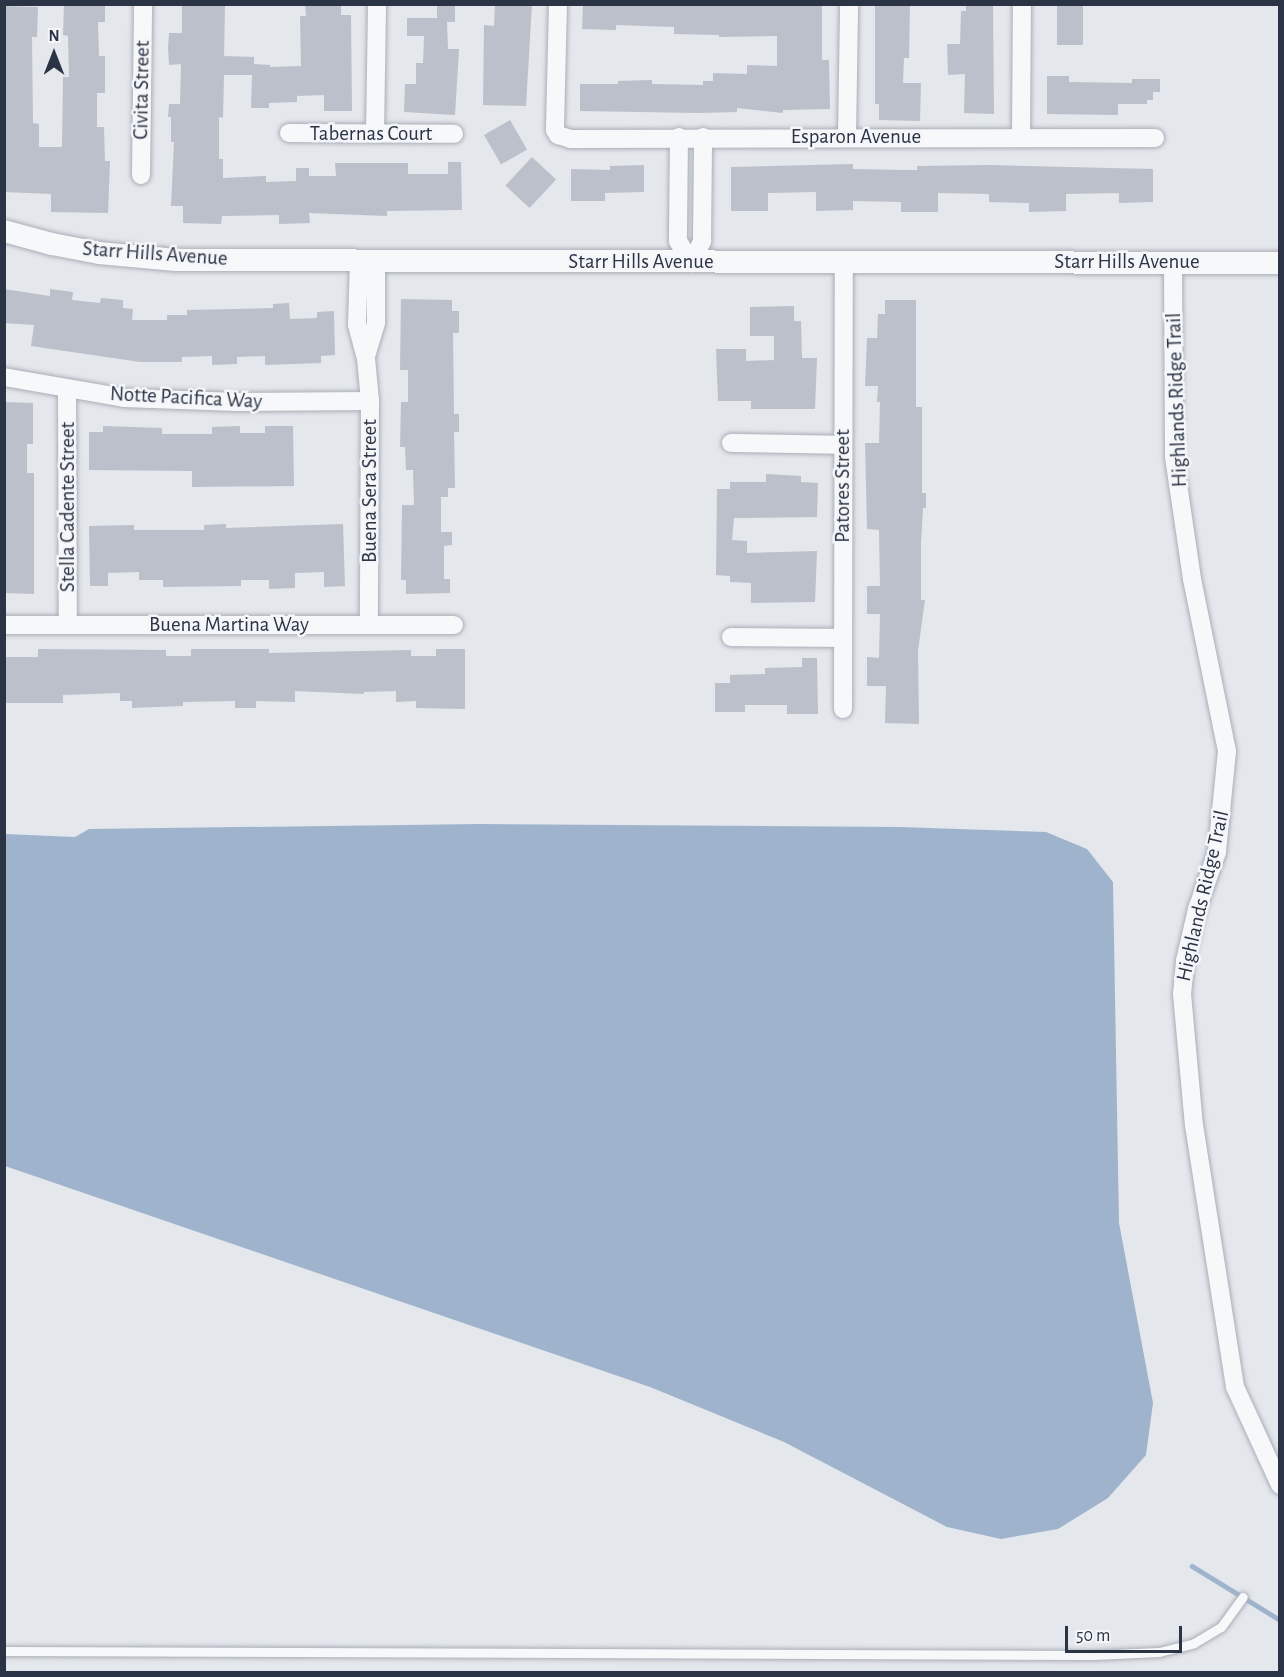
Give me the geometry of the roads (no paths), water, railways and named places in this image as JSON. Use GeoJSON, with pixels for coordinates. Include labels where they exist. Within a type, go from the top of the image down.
{"type":"FeatureCollection","features":[{"type":"Feature","properties":{"kind":"street","name":"Civita Street"},"geometry":{"type":"LineString","coordinates":[[141,175],[143,4]]}},
{"type":"Feature","properties":{"kind":"street"},"geometry":{"type":"LineString","coordinates":[[375,134],[377,4]]}},
{"type":"Feature","properties":{"kind":"street","name":"Esparon Avenue"},"geometry":{"type":"LineString","coordinates":[[558,4],[555,126],[558,135],[571,139],[679,137],[1155,138]]}},
{"type":"Feature","properties":{"kind":"street"},"geometry":{"type":"LineString","coordinates":[[847,137],[849,4]]}},
{"type":"Feature","properties":{"kind":"street"},"geometry":{"type":"LineString","coordinates":[[1021,137],[1022,4]]}},
{"type":"Feature","properties":{"kind":"street","name":"Tabernas Court"},"geometry":{"type":"LineString","coordinates":[[289,133],[453,134]]}},
{"type":"Feature","properties":{"kind":"street"},"geometry":{"type":"LineString","coordinates":[[679,137],[678,241],[691,262]]}},
{"type":"Feature","properties":{"kind":"street"},"geometry":{"type":"LineString","coordinates":[[691,262],[702,241],[703,138]]}},
{"type":"Feature","properties":{"kind":"street","name":"Starr Hills Avenue"},"geometry":{"type":"LineString","coordinates":[[4,231],[52,244],[136,257],[210,261],[1280,263]]}},
{"type":"Feature","properties":{"kind":"street","name":"Buena Sera Street"},"geometry":{"type":"LineString","coordinates":[[368,261],[358,304],[357,325],[366,358],[370,401],[369,625]]}},
{"type":"Feature","properties":{"kind":"street","name":"Buena Sera Street"},"geometry":{"type":"LineString","coordinates":[[366,358],[376,323],[376,305],[368,261]]}},
{"type":"Feature","properties":{"kind":"street","name":"Patores Street"},"geometry":{"type":"LineString","coordinates":[[843,709],[844,262]]}},
{"type":"Feature","properties":{"kind":"street","name":"Highlands Ridge Trail"},"geometry":{"type":"LineString","coordinates":[[1173,262],[1174,457],[1192,579],[1227,751],[1224,802],[1217,852],[1197,909],[1185,962],[1182,994],[1196,1134],[1235,1387],[1280,1485]]}},
{"type":"Feature","properties":{"kind":"street","name":"Notte Pacifica Way"},"geometry":{"type":"LineString","coordinates":[[4,377],[124,398],[177,401],[370,401]]}},
{"type":"Feature","properties":{"kind":"street","name":"Stella Cadente Street"},"geometry":{"type":"LineString","coordinates":[[67,389],[68,625]]}},
{"type":"Feature","properties":{"kind":"street"},"geometry":{"type":"LineString","coordinates":[[730,443],[843,445]]}},
{"type":"Feature","properties":{"kind":"street","name":"Buena Martina Way"},"geometry":{"type":"LineString","coordinates":[[4,625],[454,625]]}},
{"type":"Feature","properties":{"kind":"street"},"geometry":{"type":"LineString","coordinates":[[731,637],[843,638]]}},
{"type":"Feature","properties":{"kind":"lane"},"geometry":{"type":"LineString","coordinates":[[678,198],[702,198]]}},
{"type":"Feature","properties":{"kind":"lane"},"geometry":{"type":"LineString","coordinates":[[358,304],[376,305]]}},
{"type":"Feature","properties":{"kind":"lane"},"geometry":{"type":"LineString","coordinates":[[4,1651],[1093,1655],[1159,1652],[1194,1643],[1221,1627],[1242,1597]]}},
{"type":"Feature","properties":{"kind":"water"},"geometry":{"type":"Polygon","coordinates":[[[480,824],[900,827],[1046,832],[1087,849],[1113,882],[1119,1223],[1153,1403],[1146,1455],[1108,1498],[1058,1529],[1001,1539],[947,1527],[784,1442],[650,1387],[5,1166],[5,834],[75,837],[89,829],[480,824]]]}},
{"type":"Feature","properties":{"kind":"waterway"},"geometry":{"type":"LineString","coordinates":[[1192,1566],[1280,1620]]}}]}
